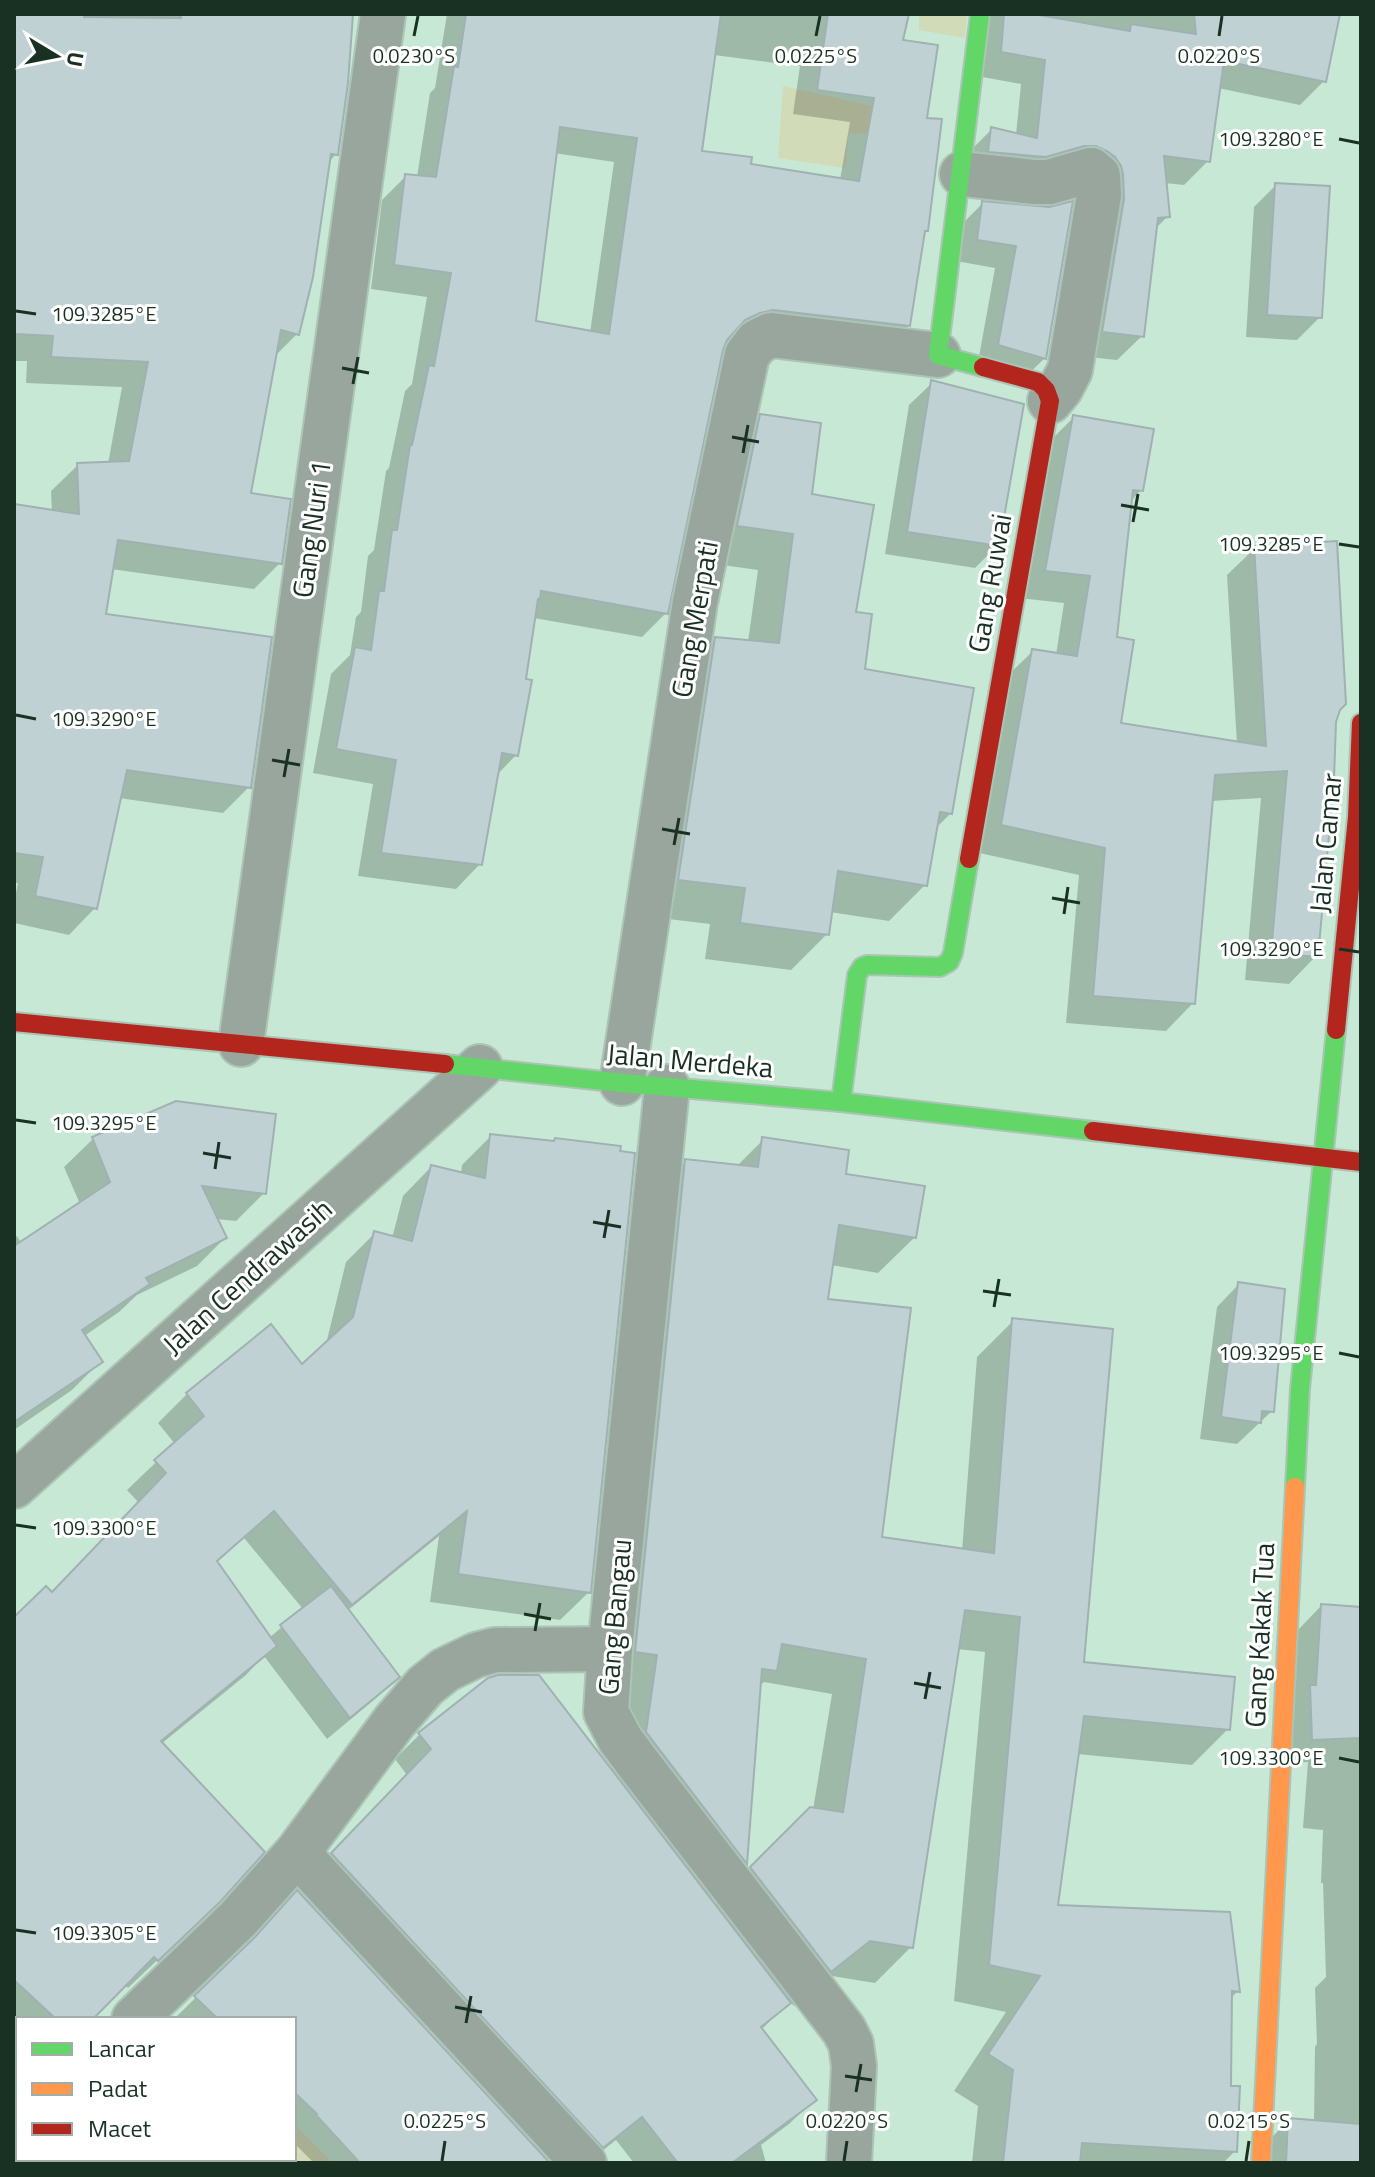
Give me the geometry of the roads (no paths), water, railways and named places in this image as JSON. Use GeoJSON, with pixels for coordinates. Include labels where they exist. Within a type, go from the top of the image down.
{"type":"FeatureCollection","features":[{"type":"Feature","properties":{"kind":"street","name":"Gang Nuri 1"},"geometry":{"type":"LineString","coordinates":[[241,1044],[383,14]]}},
{"type":"Feature","properties":{"kind":"street"},"geometry":{"type":"LineString","coordinates":[[980,14],[938,355],[1038,382],[1046,390],[1050,401]]}},
{"type":"Feature","properties":{"kind":"street"},"geometry":{"type":"LineString","coordinates":[[962,174],[1034,182],[1049,182],[1091,170],[1098,176],[1099,195],[1070,370],[1050,401]]}},
{"type":"Feature","properties":{"kind":"street","name":"Gang Merpati"},"geometry":{"type":"LineString","coordinates":[[622,1083],[695,602],[747,355],[757,342],[771,335],[938,355]]}},
{"type":"Feature","properties":{"kind":"street","name":"Gang Ruwai"},"geometry":{"type":"LineString","coordinates":[[841,1102],[857,975],[862,967],[940,967],[949,962],[953,953],[1050,401]]}},
{"type":"Feature","properties":{"kind":"street","name":"Jalan Camar"},"geometry":{"type":"LineString","coordinates":[[1322,1158],[1357,817],[1361,723]]}},
{"type":"Feature","properties":{"kind":"street","name":"Jalan Merdeka"},"geometry":{"type":"LineString","coordinates":[[14,1022],[841,1102],[1361,1162]]}},
{"type":"Feature","properties":{"kind":"street","name":"Jalan Cendrawasih"},"geometry":{"type":"LineString","coordinates":[[14,1486],[480,1067]]}},
{"type":"Feature","properties":{"kind":"street","name":"Gang Bangau"},"geometry":{"type":"LineString","coordinates":[[667,1087],[606,1712],[620,1739],[844,2030],[851,2044],[854,2066],[849,2163]]}},
{"type":"Feature","properties":{"kind":"street","name":"Gang Kakak Tua"},"geometry":{"type":"LineString","coordinates":[[1261,2163],[1299,1404],[1322,1158]]}},
{"type":"Feature","properties":{"kind":"street"},"geometry":{"type":"LineString","coordinates":[[136,2017],[238,1919],[297,1853],[394,1722],[425,1686],[445,1670],[476,1655],[495,1650],[610,1649]]}},
{"type":"Feature","properties":{"kind":"street"},"geometry":{"type":"LineString","coordinates":[[297,1853],[584,2163]]}}]}
